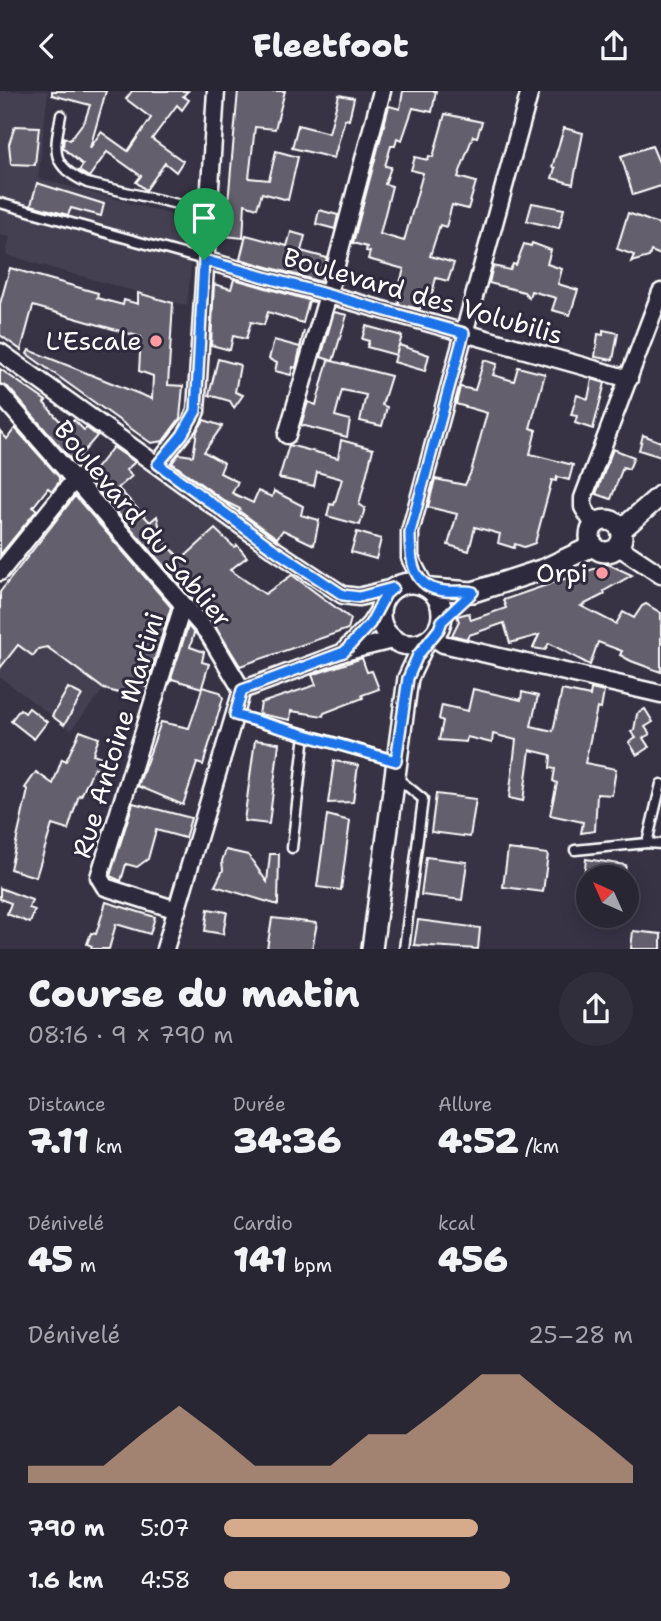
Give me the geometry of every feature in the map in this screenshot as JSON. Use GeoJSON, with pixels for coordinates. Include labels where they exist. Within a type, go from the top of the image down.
{"type":"FeatureCollection","features":[{"type":"Feature","properties":{"kind":"street"},"geometry":{"type":"LineString","coordinates":[[158,464],[182,435],[196,411],[216,91]]}},
{"type":"Feature","properties":{"kind":"street"},"geometry":{"type":"LineString","coordinates":[[287,435],[328,295],[382,91]]}},
{"type":"Feature","properties":{"kind":"street"},"geometry":{"type":"LineString","coordinates":[[433,633],[438,598],[410,558],[410,532],[530,91]]}},
{"type":"Feature","properties":{"kind":"street","name":"Boulevard des Volubilis"},"geometry":{"type":"LineString","coordinates":[[204,260],[629,379]]}},
{"type":"Feature","properties":{"kind":"street"},"geometry":{"type":"LineString","coordinates":[[594,526],[583,507],[583,498],[661,292]]}},
{"type":"Feature","properties":{"kind":"street"},"geometry":{"type":"LineString","coordinates":[[0,352],[272,548],[343,595],[359,597],[414,582],[428,587],[473,592],[544,569],[593,546]]}},
{"type":"Feature","properties":{"kind":"street","name":"Boulevard du Sablier"},"geometry":{"type":"LineString","coordinates":[[0,394],[208,633],[242,690]]}},
{"type":"Feature","properties":{"kind":"street"},"geometry":{"type":"LineString","coordinates":[[0,572],[75,479]]}},
{"type":"Feature","properties":{"kind":"street"},"geometry":{"type":"LineString","coordinates":[[661,495],[620,538],[605,553],[593,546],[590,535],[594,526],[609,520],[620,538],[661,575]]}},
{"type":"Feature","properties":{"kind":"street"},"geometry":{"type":"LineString","coordinates":[[344,652],[370,624],[386,594],[393,588]]}},
{"type":"Feature","properties":{"kind":"street"},"geometry":{"type":"LineString","coordinates":[[372,949],[408,678],[433,633],[473,592]]}},
{"type":"Feature","properties":{"kind":"street","name":"Rue Antoine Martini"},"geometry":{"type":"LineString","coordinates":[[177,910],[105,887],[100,877],[183,605]]}},
{"type":"Feature","properties":{"kind":"street"},"geometry":{"type":"LineString","coordinates":[[379,610],[382,627],[401,654],[408,678]]}},
{"type":"Feature","properties":{"kind":"street"},"geometry":{"type":"LineString","coordinates":[[165,949],[242,690],[344,652],[393,641],[405,645],[433,633]]}},
{"type":"Feature","properties":{"kind":"street"},"geometry":{"type":"LineString","coordinates":[[433,633],[443,644],[661,694]]}},
{"type":"Feature","properties":{"kind":"lane"},"geometry":{"type":"LineString","coordinates":[[61,115],[55,147],[59,163],[68,174],[87,183],[207,211]]}},
{"type":"Feature","properties":{"kind":"lane"},"geometry":{"type":"LineString","coordinates":[[0,203],[204,260]]}},
{"type":"Feature","properties":{"kind":"lane"},"geometry":{"type":"LineString","coordinates":[[235,715],[305,734],[396,768],[423,799],[404,949]]}},
{"type":"Feature","properties":{"kind":"lane"},"geometry":{"type":"LineString","coordinates":[[292,848],[305,734]]}},
{"type":"Feature","properties":{"kind":"lane"},"geometry":{"type":"LineString","coordinates":[[647,843],[661,784]]}},
{"type":"Feature","properties":{"kind":"lane"},"geometry":{"type":"LineString","coordinates":[[575,850],[661,844]]}},
{"type":"Feature","properties":{"kind":"shaded area"},"geometry":{"type":"Polygon","coordinates":[[[0,91],[48,91],[38,178],[195,221],[193,244],[186,250],[191,267],[187,306],[6,255],[10,237],[0,235],[0,91]]]}},
{"type":"Feature","properties":{"kind":"shaded area"},"geometry":{"type":"Polygon","coordinates":[[[135,462],[227,528],[173,576],[101,493],[135,462]]]}},
{"type":"Feature","properties":{"kind":"shaded area"},"geometry":{"type":"Polygon","coordinates":[[[0,613],[104,689],[71,730],[0,677],[0,613]]]}},
{"type":"Feature","properties":{"kind":"building"},"geometry":{"type":"Polygon","coordinates":[[[52,91],[106,91],[90,148],[101,132],[128,151],[151,118],[126,99],[132,91],[188,91],[183,96],[189,100],[182,110],[177,105],[152,139],[183,161],[176,172],[165,163],[146,190],[136,182],[141,176],[107,152],[89,177],[79,171],[83,165],[63,148],[64,137],[70,140],[85,120],[90,105],[52,95],[52,91]]]}},
{"type":"Feature","properties":{"kind":"building"},"geometry":{"type":"Polygon","coordinates":[[[238,91],[285,91],[275,129],[255,127],[249,178],[269,180],[276,151],[298,157],[288,200],[262,193],[257,208],[245,204],[243,238],[225,236],[238,91]]]}},
{"type":"Feature","properties":{"kind":"building"},"geometry":{"type":"Polygon","coordinates":[[[403,91],[436,91],[432,112],[413,108],[402,140],[397,138],[395,146],[391,146],[385,166],[391,167],[385,184],[392,186],[380,234],[404,241],[423,173],[411,170],[415,157],[428,160],[429,156],[433,157],[445,114],[482,122],[477,137],[473,136],[458,177],[476,182],[468,209],[452,205],[446,227],[440,225],[430,256],[454,263],[448,281],[436,278],[429,305],[422,303],[420,309],[398,304],[401,294],[397,293],[404,269],[368,259],[370,252],[366,251],[367,247],[353,243],[389,106],[400,109],[403,91]]]}},
{"type":"Feature","properties":{"kind":"building"},"geometry":{"type":"Polygon","coordinates":[[[339,95],[354,98],[349,120],[345,119],[334,158],[292,148],[298,125],[329,133],[339,95]]]}},
{"type":"Feature","properties":{"kind":"building"},"geometry":{"type":"Polygon","coordinates":[[[15,126],[39,127],[35,165],[11,164],[9,144],[15,126]]]}},
{"type":"Feature","properties":{"kind":"building"},"geometry":{"type":"Polygon","coordinates":[[[564,128],[583,133],[573,184],[552,178],[555,168],[552,167],[564,128]]]}},
{"type":"Feature","properties":{"kind":"building"},"geometry":{"type":"Polygon","coordinates":[[[652,146],[661,167],[661,186],[633,195],[621,156],[652,146]]]}},
{"type":"Feature","properties":{"kind":"building"},"geometry":{"type":"Polygon","coordinates":[[[37,183],[104,204],[101,216],[71,208],[68,215],[31,205],[37,183]]]}},
{"type":"Feature","properties":{"kind":"building"},"geometry":{"type":"Polygon","coordinates":[[[532,203],[564,209],[559,228],[527,221],[532,203]]]}},
{"type":"Feature","properties":{"kind":"building"},"geometry":{"type":"Polygon","coordinates":[[[319,210],[338,215],[335,229],[316,224],[319,210]]]}},
{"type":"Feature","properties":{"kind":"building"},"geometry":{"type":"Polygon","coordinates":[[[628,213],[661,225],[661,255],[651,251],[649,257],[631,262],[634,255],[617,249],[628,213]]]}},
{"type":"Feature","properties":{"kind":"building"},"geometry":{"type":"Polygon","coordinates":[[[291,232],[305,236],[301,251],[327,258],[321,282],[240,259],[246,235],[287,246],[291,232]]]}},
{"type":"Feature","properties":{"kind":"building"},"geometry":{"type":"Polygon","coordinates":[[[532,243],[551,250],[547,264],[562,269],[558,284],[578,290],[570,315],[552,310],[556,298],[531,291],[529,298],[524,292],[489,283],[493,266],[510,270],[513,264],[516,265],[524,244],[531,246],[532,243]]]}},
{"type":"Feature","properties":{"kind":"building","name":"L'Escale"},"geometry":{"type":"Polygon","coordinates":[[[10,268],[98,293],[97,298],[123,305],[124,300],[138,304],[138,293],[173,303],[168,385],[183,386],[180,418],[163,441],[151,443],[27,354],[29,350],[152,399],[153,376],[139,371],[141,337],[33,306],[21,350],[0,335],[0,304],[10,268]]]}},
{"type":"Feature","properties":{"kind":"building"},"geometry":{"type":"Polygon","coordinates":[[[234,279],[315,302],[309,301],[303,323],[268,312],[264,325],[251,322],[246,339],[233,336],[230,350],[211,345],[214,284],[231,289],[234,279]]]}},
{"type":"Feature","properties":{"kind":"building"},"geometry":{"type":"Polygon","coordinates":[[[334,312],[347,315],[333,361],[321,357],[334,312]]]}},
{"type":"Feature","properties":{"kind":"building"},"geometry":{"type":"Polygon","coordinates":[[[366,326],[402,336],[396,355],[367,347],[369,341],[362,339],[366,326]]]}},
{"type":"Feature","properties":{"kind":"building"},"geometry":{"type":"Polygon","coordinates":[[[603,330],[618,333],[613,360],[595,357],[598,334],[603,335],[603,330]]]}},
{"type":"Feature","properties":{"kind":"building"},"geometry":{"type":"Polygon","coordinates":[[[304,331],[296,368],[293,367],[291,375],[275,371],[277,363],[269,359],[274,340],[300,347],[304,331]]]}},
{"type":"Feature","properties":{"kind":"building"},"geometry":{"type":"Polygon","coordinates":[[[399,345],[429,355],[425,371],[394,362],[399,345]]]}},
{"type":"Feature","properties":{"kind":"building"},"geometry":{"type":"Polygon","coordinates":[[[218,359],[240,365],[235,392],[243,395],[234,408],[230,401],[209,395],[218,359]]]}},
{"type":"Feature","properties":{"kind":"building"},"geometry":{"type":"Polygon","coordinates":[[[328,360],[391,376],[382,405],[387,407],[382,426],[360,421],[366,395],[342,390],[335,416],[350,420],[347,437],[301,425],[308,402],[316,405],[328,360]]]}},
{"type":"Feature","properties":{"kind":"building"},"geometry":{"type":"Polygon","coordinates":[[[484,360],[497,364],[493,375],[514,381],[518,367],[545,374],[530,428],[536,430],[530,454],[573,465],[569,480],[557,477],[556,481],[552,480],[535,543],[524,547],[515,544],[514,548],[498,543],[500,534],[475,527],[469,551],[448,545],[457,514],[428,507],[435,479],[465,485],[471,472],[487,413],[456,404],[460,387],[475,390],[484,360]]]}},
{"type":"Feature","properties":{"kind":"building"},"geometry":{"type":"Polygon","coordinates":[[[0,369],[46,401],[44,403],[66,428],[74,420],[84,430],[87,428],[97,436],[74,463],[8,387],[0,384],[0,369]]]}},
{"type":"Feature","properties":{"kind":"building"},"geometry":{"type":"Polygon","coordinates":[[[592,379],[605,383],[593,429],[575,423],[577,416],[571,415],[577,395],[588,399],[592,379]]]}},
{"type":"Feature","properties":{"kind":"building"},"geometry":{"type":"Polygon","coordinates":[[[204,420],[222,426],[204,452],[224,463],[220,473],[238,482],[232,493],[253,503],[258,491],[272,497],[274,491],[303,506],[301,515],[319,520],[314,545],[283,530],[277,538],[172,463],[179,454],[193,456],[197,431],[204,420]]]}},
{"type":"Feature","properties":{"kind":"building"},"geometry":{"type":"Polygon","coordinates":[[[15,428],[59,477],[59,482],[52,491],[48,488],[33,507],[37,510],[0,555],[0,431],[7,439],[15,428]]]}},
{"type":"Feature","properties":{"kind":"building"},"geometry":{"type":"Polygon","coordinates":[[[643,435],[661,442],[661,457],[639,450],[643,435]]]}},
{"type":"Feature","properties":{"kind":"building"},"geometry":{"type":"Polygon","coordinates":[[[341,440],[373,449],[359,505],[365,508],[360,525],[327,516],[330,504],[334,505],[342,479],[317,472],[314,486],[279,478],[289,445],[338,458],[341,440]]]}},
{"type":"Feature","properties":{"kind":"building"},"geometry":{"type":"Polygon","coordinates":[[[113,447],[135,462],[126,470],[132,476],[118,488],[150,522],[157,516],[162,538],[181,560],[215,529],[234,547],[237,545],[247,557],[230,570],[265,594],[292,575],[351,619],[348,629],[240,666],[213,622],[88,479],[113,447]]]}},
{"type":"Feature","properties":{"kind":"building"},"geometry":{"type":"Polygon","coordinates":[[[613,449],[634,457],[629,469],[623,467],[611,499],[596,494],[613,449]]]}},
{"type":"Feature","properties":{"kind":"building"},"geometry":{"type":"Polygon","coordinates":[[[75,496],[171,607],[146,687],[137,684],[134,697],[104,689],[47,647],[38,649],[33,656],[18,645],[0,668],[0,592],[75,496]]]}},
{"type":"Feature","properties":{"kind":"building"},"geometry":{"type":"Polygon","coordinates":[[[357,532],[381,539],[376,559],[351,552],[357,532]]]}},
{"type":"Feature","properties":{"kind":"building"},"geometry":{"type":"Polygon","coordinates":[[[608,564],[632,575],[604,591],[605,594],[581,606],[616,624],[623,612],[634,618],[646,604],[661,613],[661,672],[631,661],[620,655],[622,651],[598,642],[590,665],[549,643],[545,650],[533,648],[539,635],[510,643],[504,623],[469,635],[467,639],[452,635],[459,621],[457,616],[469,613],[471,620],[506,608],[503,600],[608,564]]]}},
{"type":"Feature","properties":{"kind":"building"},"geometry":{"type":"Polygon","coordinates":[[[188,626],[194,633],[190,647],[204,652],[202,662],[209,664],[202,687],[220,692],[223,698],[203,765],[197,763],[183,805],[138,786],[161,722],[189,728],[198,702],[202,688],[172,679],[169,685],[188,626]]]}},
{"type":"Feature","properties":{"kind":"building"},"geometry":{"type":"Polygon","coordinates":[[[362,658],[367,672],[372,671],[379,689],[362,695],[363,698],[324,713],[323,716],[291,711],[290,720],[259,714],[261,703],[316,685],[312,675],[362,658]]]}},
{"type":"Feature","properties":{"kind":"building"},"geometry":{"type":"Polygon","coordinates":[[[68,688],[82,695],[64,725],[52,716],[68,688]]]}},
{"type":"Feature","properties":{"kind":"building"},"geometry":{"type":"Polygon","coordinates":[[[473,689],[521,700],[522,692],[538,696],[531,726],[553,731],[562,690],[590,696],[591,689],[604,692],[601,709],[597,708],[585,763],[616,769],[612,795],[597,794],[595,831],[581,833],[583,822],[550,815],[557,783],[553,781],[555,769],[550,768],[551,755],[530,750],[523,801],[509,798],[516,740],[493,734],[492,743],[467,737],[466,742],[439,740],[443,721],[439,719],[442,705],[468,711],[473,689]]]}},
{"type":"Feature","properties":{"kind":"building"},"geometry":{"type":"Polygon","coordinates":[[[29,708],[47,722],[34,739],[11,721],[20,709],[25,713],[29,708]]]}},
{"type":"Feature","properties":{"kind":"building"},"geometry":{"type":"Polygon","coordinates":[[[645,709],[653,722],[645,727],[650,734],[643,738],[649,747],[637,755],[629,742],[636,738],[631,732],[634,730],[637,714],[645,709]]]}},
{"type":"Feature","properties":{"kind":"building"},"geometry":{"type":"Polygon","coordinates":[[[80,731],[99,738],[93,754],[107,759],[103,772],[94,768],[81,796],[79,795],[68,830],[52,825],[36,877],[10,869],[28,790],[25,788],[36,772],[53,784],[62,759],[66,761],[80,731]]]}},
{"type":"Feature","properties":{"kind":"building"},"geometry":{"type":"Polygon","coordinates":[[[255,740],[279,743],[269,824],[244,821],[255,740]]]}},
{"type":"Feature","properties":{"kind":"building"},"geometry":{"type":"Polygon","coordinates":[[[334,761],[358,765],[353,802],[328,803],[334,761]]]}},
{"type":"Feature","properties":{"kind":"building"},"geometry":{"type":"Polygon","coordinates":[[[436,794],[476,799],[470,837],[431,832],[436,794]]]}},
{"type":"Feature","properties":{"kind":"building"},"geometry":{"type":"Polygon","coordinates":[[[133,803],[191,818],[185,838],[156,830],[148,859],[137,867],[126,864],[121,881],[110,876],[133,803]]]}},
{"type":"Feature","properties":{"kind":"building"},"geometry":{"type":"Polygon","coordinates":[[[327,815],[350,821],[341,890],[317,887],[327,815]]]}},
{"type":"Feature","properties":{"kind":"building"},"geometry":{"type":"Polygon","coordinates":[[[508,849],[548,854],[543,892],[503,887],[508,849]]]}},
{"type":"Feature","properties":{"kind":"building"},"geometry":{"type":"Polygon","coordinates":[[[226,850],[248,855],[267,882],[270,854],[279,854],[278,905],[215,886],[223,870],[222,861],[226,850]]]}},
{"type":"Feature","properties":{"kind":"building"},"geometry":{"type":"Polygon","coordinates":[[[426,857],[467,862],[462,900],[421,895],[426,857]]]}},
{"type":"Feature","properties":{"kind":"building"},"geometry":{"type":"Polygon","coordinates":[[[586,859],[626,865],[585,865],[586,859]]]}},
{"type":"Feature","properties":{"kind":"building"},"geometry":{"type":"Polygon","coordinates":[[[0,888],[32,900],[29,908],[35,910],[30,923],[7,914],[11,903],[0,899],[0,888]]]}},
{"type":"Feature","properties":{"kind":"building"},"geometry":{"type":"Polygon","coordinates":[[[106,902],[155,917],[150,934],[116,924],[109,949],[91,949],[92,946],[87,944],[91,933],[96,934],[106,902]]]}},
{"type":"Feature","properties":{"kind":"building"},"geometry":{"type":"Polygon","coordinates":[[[208,909],[227,912],[223,934],[205,931],[208,909]]]}},
{"type":"Feature","properties":{"kind":"building"},"geometry":{"type":"Polygon","coordinates":[[[272,918],[317,923],[312,949],[267,949],[272,918]]]}},
{"type":"Feature","properties":{"kind":"building"},"geometry":{"type":"Polygon","coordinates":[[[418,920],[480,928],[478,949],[414,945],[418,920]]]}},
{"type":"Feature","properties":{"kind":"building"},"geometry":{"type":"Polygon","coordinates":[[[633,931],[661,934],[661,949],[631,949],[633,931]]]}},
{"type":"Feature","properties":{"kind":"place","name":"L'Escale"},"geometry":{"type":"Point","coordinates":[156,341]}},
{"type":"Feature","properties":{"kind":"place","name":"Orpi"},"geometry":{"type":"Point","coordinates":[602,573]}},
{"type":"Feature","properties":{"kind":"route"},"geometry":{"type":"LineString","coordinates":[[204,260],[464,333],[410,532],[410,558],[424,585],[431,589],[473,592],[442,621],[439,629],[425,642],[418,655],[408,678],[396,761],[235,715],[242,690],[344,652],[370,624],[386,594],[393,588],[374,595],[343,595],[272,548],[158,464],[182,435],[196,411],[204,260]]}}]}
